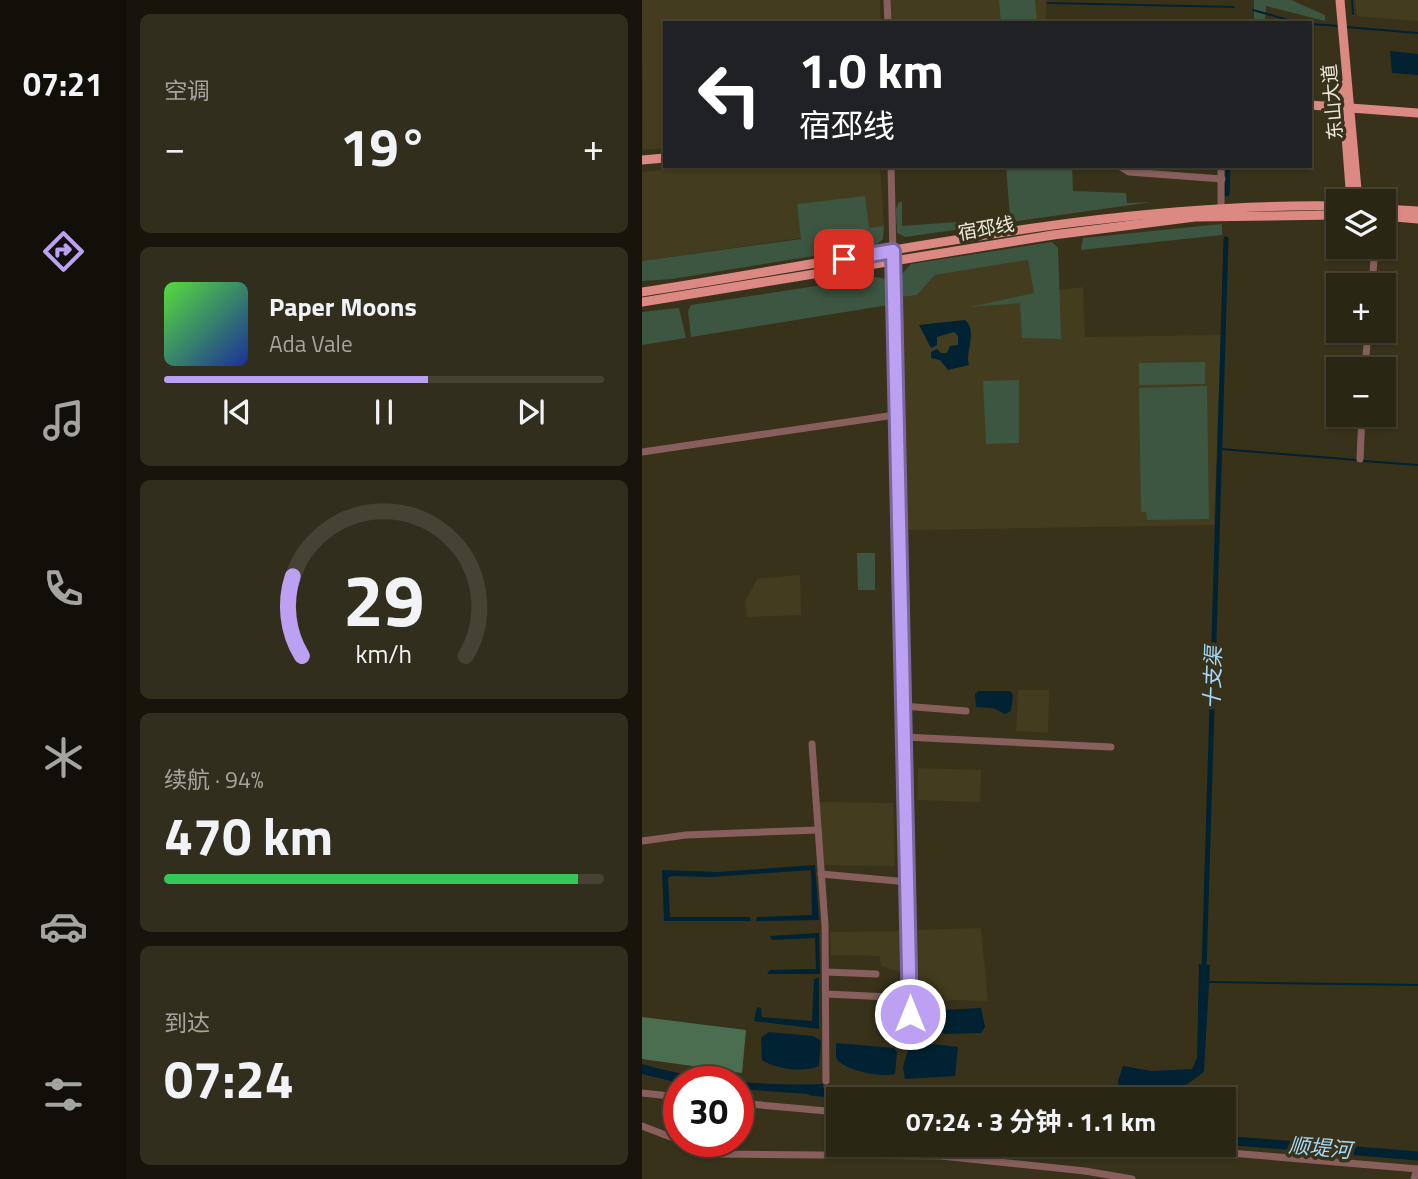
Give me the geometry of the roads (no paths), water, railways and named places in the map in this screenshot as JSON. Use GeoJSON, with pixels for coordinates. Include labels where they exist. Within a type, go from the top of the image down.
{"type":"FeatureCollection","features":[{"type":"Feature","properties":{"kind":"main road","name":"东山大道"},"geometry":{"type":"LineString","coordinates":[[1334,0],[1340,26]]}},
{"type":"Feature","properties":{"kind":"main road","name":"东山大道"},"geometry":{"type":"LineString","coordinates":[[1340,0],[1347,108],[1357,189]]}},
{"type":"Feature","properties":{"kind":"main road"},"geometry":{"type":"LineString","coordinates":[[1312,105],[1418,113]]}},
{"type":"Feature","properties":{"kind":"main road","name":"东山大道"},"geometry":{"type":"LineString","coordinates":[[1347,108],[1350,189]]}},
{"type":"Feature","properties":{"kind":"main road"},"geometry":{"type":"LineString","coordinates":[[642,160],[663,158]]}},
{"type":"Feature","properties":{"kind":"main road","name":"宿邳线"},"geometry":{"type":"LineString","coordinates":[[642,302],[1076,222],[1326,207]]}},
{"type":"Feature","properties":{"kind":"main road"},"geometry":{"type":"LineString","coordinates":[[1396,210],[1418,211]]}},
{"type":"Feature","properties":{"kind":"main road","name":"宿邳线"},"geometry":{"type":"LineString","coordinates":[[1221,211],[1326,215]]}},
{"type":"Feature","properties":{"kind":"main road"},"geometry":{"type":"LineString","coordinates":[[1396,217],[1418,219]]}},
{"type":"Feature","properties":{"kind":"main road","name":"宿邳线"},"geometry":{"type":"LineString","coordinates":[[642,292],[894,256]]}},
{"type":"Feature","properties":{"kind":"street"},"geometry":{"type":"LineString","coordinates":[[887,0],[888,21]]}},
{"type":"Feature","properties":{"kind":"street"},"geometry":{"type":"LineString","coordinates":[[891,168],[910,1029]]}},
{"type":"Feature","properties":{"kind":"street"},"geometry":{"type":"LineString","coordinates":[[1122,168],[1129,172],[1222,179]]}},
{"type":"Feature","properties":{"kind":"street"},"geometry":{"type":"LineString","coordinates":[[1221,168],[1221,211]]}},
{"type":"Feature","properties":{"kind":"street"},"geometry":{"type":"LineString","coordinates":[[642,452],[895,415]]}},
{"type":"Feature","properties":{"kind":"street"},"geometry":{"type":"LineString","coordinates":[[1360,459],[1361,427]]}},
{"type":"Feature","properties":{"kind":"street"},"geometry":{"type":"LineString","coordinates":[[903,706],[966,711]]}},
{"type":"Feature","properties":{"kind":"street"},"geometry":{"type":"LineString","coordinates":[[904,737],[1111,747]]}},
{"type":"Feature","properties":{"kind":"street"},"geometry":{"type":"LineString","coordinates":[[812,744],[826,972],[826,1081]]}},
{"type":"Feature","properties":{"kind":"street"},"geometry":{"type":"LineString","coordinates":[[642,841],[686,835],[818,830]]}},
{"type":"Feature","properties":{"kind":"street"},"geometry":{"type":"LineString","coordinates":[[821,874],[908,882]]}},
{"type":"Feature","properties":{"kind":"street"},"geometry":{"type":"LineString","coordinates":[[826,972],[876,974]]}},
{"type":"Feature","properties":{"kind":"street"},"geometry":{"type":"LineString","coordinates":[[826,994],[910,998]]}},
{"type":"Feature","properties":{"kind":"street"},"geometry":{"type":"LineString","coordinates":[[642,1093],[663,1095]]}},
{"type":"Feature","properties":{"kind":"street"},"geometry":{"type":"LineString","coordinates":[[754,1104],[826,1111]]}},
{"type":"Feature","properties":{"kind":"street"},"geometry":{"type":"LineString","coordinates":[[642,1126],[715,1154],[941,1156],[1085,1171],[1132,1179]]}},
{"type":"Feature","properties":{"kind":"street"},"geometry":{"type":"LineString","coordinates":[[1236,1154],[1417,1169],[1414,1179]]}},
{"type":"Feature","properties":{"kind":"water"},"geometry":{"type":"Polygon","coordinates":[[[1390,51],[1418,54],[1418,75],[1392,73],[1390,51]]]}},
{"type":"Feature","properties":{"kind":"water"},"geometry":{"type":"Polygon","coordinates":[[[965,320],[971,330],[969,365],[948,370],[940,360],[931,358],[931,352],[937,349],[941,353],[947,353],[950,346],[958,345],[958,336],[954,332],[937,337],[937,345],[931,348],[919,325],[965,320]]]}},
{"type":"Feature","properties":{"kind":"water"},"geometry":{"type":"Polygon","coordinates":[[[979,691],[1010,691],[1013,695],[1011,711],[1005,714],[993,708],[976,707],[975,694],[979,691]]]}},
{"type":"Feature","properties":{"kind":"water"},"geometry":{"type":"Polygon","coordinates":[[[815,865],[819,920],[756,921],[757,917],[812,915],[811,870],[711,877],[672,876],[668,878],[670,917],[749,917],[751,921],[664,921],[662,870],[717,872],[815,865]]]}},
{"type":"Feature","properties":{"kind":"water"},"geometry":{"type":"Polygon","coordinates":[[[819,933],[820,974],[767,974],[770,970],[816,969],[815,938],[772,940],[770,936],[819,933]]]}},
{"type":"Feature","properties":{"kind":"water"},"geometry":{"type":"Polygon","coordinates":[[[1199,964],[1210,965],[1204,1072],[1183,1087],[1119,1087],[1123,1066],[1152,1071],[1192,1069],[1197,1058],[1199,964]]]}},
{"type":"Feature","properties":{"kind":"water"},"geometry":{"type":"Polygon","coordinates":[[[819,978],[819,1029],[754,1021],[757,1007],[761,1008],[762,1017],[812,1021],[814,979],[819,978]]]}},
{"type":"Feature","properties":{"kind":"water"},"geometry":{"type":"Polygon","coordinates":[[[981,1008],[985,1027],[981,1033],[944,1034],[941,1031],[942,1010],[981,1008]]]}},
{"type":"Feature","properties":{"kind":"water"},"geometry":{"type":"Polygon","coordinates":[[[769,1032],[813,1036],[821,1041],[819,1066],[790,1069],[762,1060],[761,1038],[769,1032]]]}},
{"type":"Feature","properties":{"kind":"water"},"geometry":{"type":"Polygon","coordinates":[[[836,1043],[894,1048],[897,1052],[895,1074],[873,1074],[847,1067],[836,1058],[836,1043]]]}},
{"type":"Feature","properties":{"kind":"water"},"geometry":{"type":"Polygon","coordinates":[[[933,1044],[958,1047],[955,1076],[905,1079],[903,1067],[909,1047],[933,1044]]]}},
{"type":"Feature","properties":{"kind":"water"},"geometry":{"type":"Polygon","coordinates":[[[642,1064],[663,1070],[663,1079],[642,1074],[642,1064]]]}},
{"type":"Feature","properties":{"kind":"water"},"geometry":{"type":"Polygon","coordinates":[[[754,1082],[823,1084],[823,1095],[754,1090],[754,1082]]]}},
{"type":"Feature","properties":{"kind":"waterway"},"geometry":{"type":"LineString","coordinates":[[1352,0],[1353,14]]}},
{"type":"Feature","properties":{"kind":"waterway"},"geometry":{"type":"LineString","coordinates":[[1048,3],[1234,7]]}},
{"type":"Feature","properties":{"kind":"waterway"},"geometry":{"type":"LineString","coordinates":[[1253,10],[1292,21]]}},
{"type":"Feature","properties":{"kind":"waterway"},"geometry":{"type":"LineString","coordinates":[[1312,24],[1340,26]]}},
{"type":"Feature","properties":{"kind":"waterway"},"geometry":{"type":"LineString","coordinates":[[1346,27],[1418,33]]}},
{"type":"Feature","properties":{"kind":"waterway","name":"十支渠"},"geometry":{"type":"LineString","coordinates":[[1227,194],[1228,168]]}},
{"type":"Feature","properties":{"kind":"waterway","name":"十支渠"},"geometry":{"type":"LineString","coordinates":[[1204,971],[1226,239]]}},
{"type":"Feature","properties":{"kind":"waterway"},"geometry":{"type":"LineString","coordinates":[[1221,449],[1356,460]]}},
{"type":"Feature","properties":{"kind":"waterway"},"geometry":{"type":"LineString","coordinates":[[1363,461],[1418,465]]}},
{"type":"Feature","properties":{"kind":"waterway"},"geometry":{"type":"LineString","coordinates":[[1209,982],[1418,985]]}},
{"type":"Feature","properties":{"kind":"waterway","name":"顺堤河"},"geometry":{"type":"LineString","coordinates":[[811,1091],[826,1093]]}},
{"type":"Feature","properties":{"kind":"waterway","name":"顺堤河"},"geometry":{"type":"LineString","coordinates":[[1236,1141],[1418,1156]]}}]}
